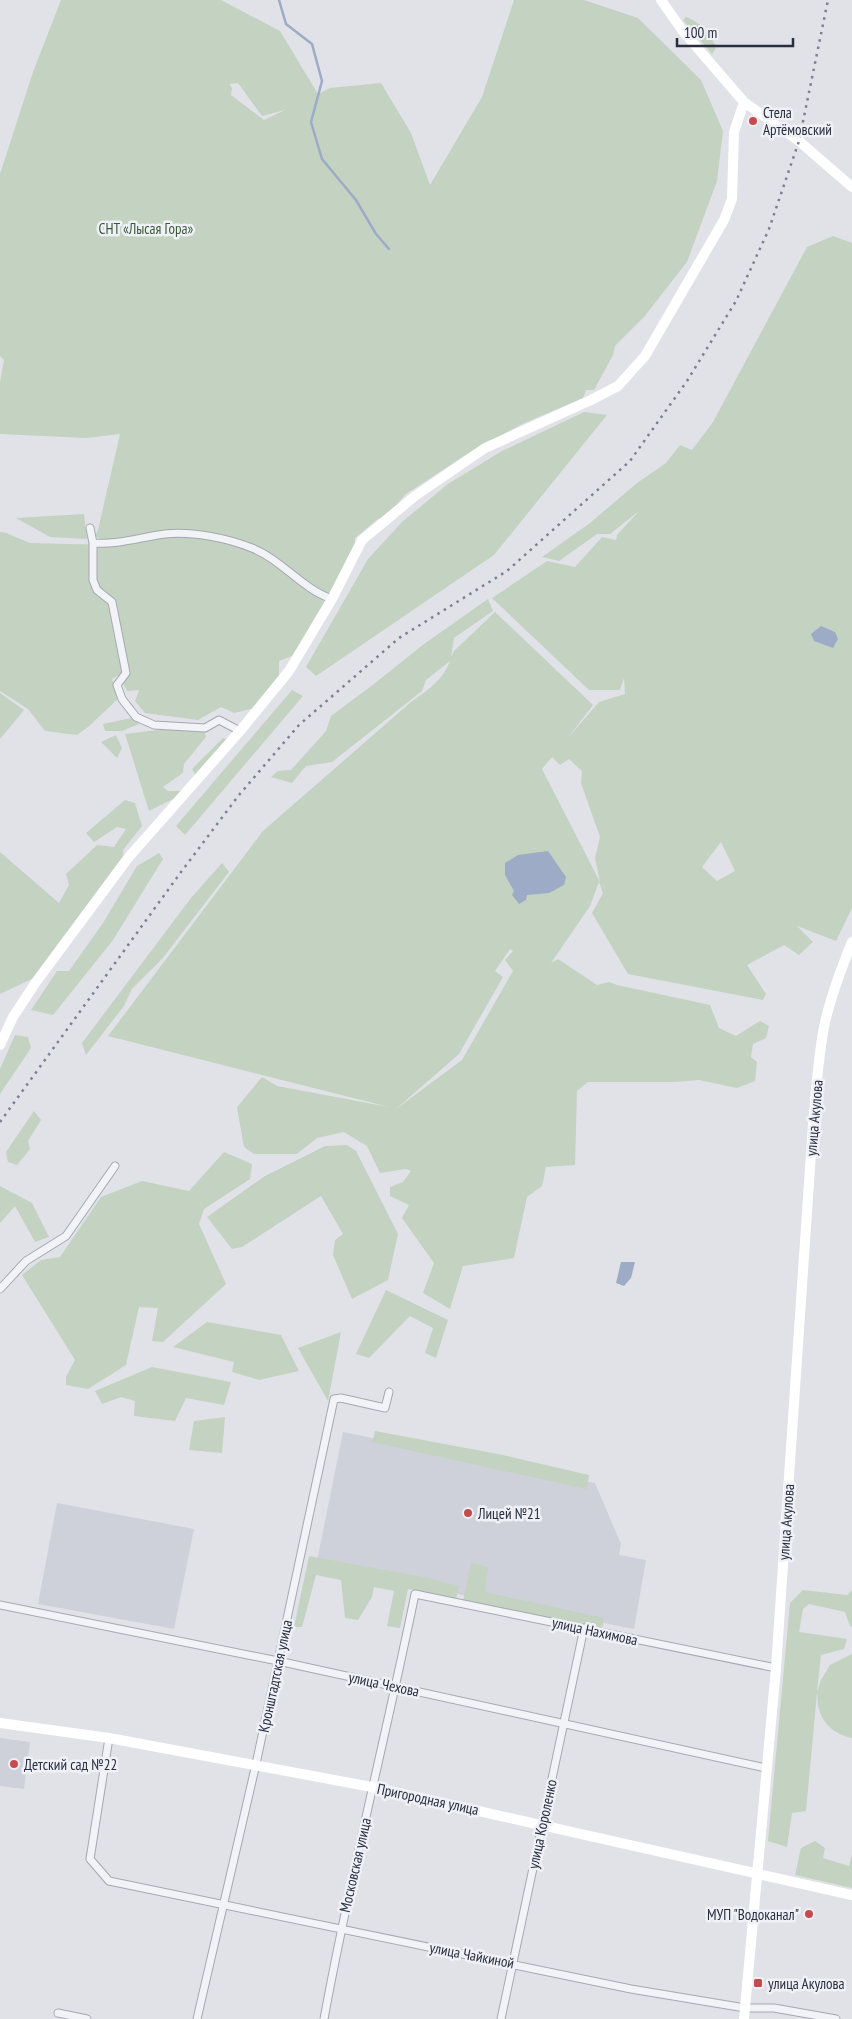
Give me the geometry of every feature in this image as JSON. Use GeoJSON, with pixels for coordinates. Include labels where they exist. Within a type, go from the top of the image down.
{"type":"FeatureCollection","features":[{"type":"Feature","properties":{"kind":"main road"},"geometry":{"type":"LineString","coordinates":[[661,0],[682,30],[744,102],[799,141],[852,187]]}},
{"type":"Feature","properties":{"kind":"main road"},"geometry":{"type":"LineString","coordinates":[[0,1045],[13,1017],[36,982],[128,858],[240,731],[289,672],[332,599],[362,540],[415,496],[485,448],[618,386],[645,356],[724,220],[732,199],[734,132],[744,102]]}},
{"type":"Feature","properties":{"kind":"main road","name":"улица Акулова"},"geometry":{"type":"LineString","coordinates":[[745,2014],[756,1873],[776,1668],[813,1124],[825,1025],[842,966],[852,942]]}},
{"type":"Feature","properties":{"kind":"main road","name":"Пригородная улица"},"geometry":{"type":"LineString","coordinates":[[0,1723],[109,1738],[372,1787],[852,1895]]}},
{"type":"Feature","properties":{"kind":"street"},"geometry":{"type":"LineString","coordinates":[[90,528],[94,543],[93,580],[97,590],[112,602],[126,673],[117,685],[122,699],[136,717],[154,725],[205,728],[219,720],[240,731]]}},
{"type":"Feature","properties":{"kind":"street"},"geometry":{"type":"LineString","coordinates":[[94,543],[105,544],[167,534],[220,539],[252,548],[275,561],[319,595],[332,599]]}},
{"type":"Feature","properties":{"kind":"street"},"geometry":{"type":"LineString","coordinates":[[0,1289],[26,1261],[66,1236],[115,1166]]}},
{"type":"Feature","properties":{"kind":"street","name":"Кронштадтская улица"},"geometry":{"type":"LineString","coordinates":[[197,2019],[256,1764],[334,1399],[341,1398],[385,1408],[389,1392]]}},
{"type":"Feature","properties":{"kind":"street","name":"улица Нахимова"},"geometry":{"type":"LineString","coordinates":[[415,1594],[776,1668]]}},
{"type":"Feature","properties":{"kind":"street","name":"Московская улица"},"geometry":{"type":"LineString","coordinates":[[324,2019],[340,1929],[396,1687],[415,1594]]}},
{"type":"Feature","properties":{"kind":"street","name":"улица Чехова"},"geometry":{"type":"LineString","coordinates":[[0,1605],[278,1661],[766,1768]]}},
{"type":"Feature","properties":{"kind":"street","name":"улица Короленко"},"geometry":{"type":"LineString","coordinates":[[501,2019],[584,1628]]}},
{"type":"Feature","properties":{"kind":"street","name":"улица Чайкиной"},"geometry":{"type":"LineString","coordinates":[[109,1738],[90,1859],[109,1881],[512,1963],[745,2014],[774,2008],[836,2019]]}},
{"type":"Feature","properties":{"kind":"street"},"geometry":{"type":"LineString","coordinates":[[58,2012],[87,2019]]}},
{"type":"Feature","properties":{"kind":"shaded area","name":"Лицей №21"},"geometry":{"type":"Polygon","coordinates":[[[343,1432],[595,1483],[621,1544],[619,1555],[646,1560],[634,1629],[316,1566],[343,1432]]]}},
{"type":"Feature","properties":{"kind":"shaded area"},"geometry":{"type":"Polygon","coordinates":[[[57,1503],[194,1529],[174,1629],[38,1604],[57,1503]]]}},
{"type":"Feature","properties":{"kind":"shaded area","name":"Детский сад №22"},"geometry":{"type":"Polygon","coordinates":[[[0,1738],[30,1742],[24,1789],[0,1786],[0,1738]]]}},
{"type":"Feature","properties":{"kind":"green space","name":"СНТ «Лысая Гора»"},"geometry":{"type":"Polygon","coordinates":[[[61,0],[221,0],[280,31],[318,94],[330,88],[381,83],[411,133],[430,185],[482,97],[514,0],[584,0],[638,18],[701,80],[723,131],[717,181],[687,262],[644,317],[615,346],[613,355],[594,390],[586,390],[583,398],[522,424],[467,454],[406,494],[397,504],[398,508],[383,520],[379,518],[355,538],[355,557],[331,596],[319,591],[279,560],[203,534],[107,542],[95,536],[120,434],[86,438],[0,434],[0,382],[4,360],[0,356],[0,174],[33,72],[61,0]],[[238,83],[229,84],[232,88],[231,95],[264,120],[285,110],[262,116],[238,83]]]}},
{"type":"Feature","properties":{"kind":"green space"},"geometry":{"type":"Polygon","coordinates":[[[686,17],[700,25],[708,34],[716,48],[712,54],[683,20],[686,17]]]}},
{"type":"Feature","properties":{"kind":"green space"},"geometry":{"type":"Polygon","coordinates":[[[833,236],[852,243],[852,908],[836,941],[797,926],[813,942],[799,955],[784,945],[747,965],[766,994],[763,1000],[628,974],[592,913],[603,893],[599,882],[590,906],[551,963],[558,959],[597,985],[609,982],[710,1005],[719,1028],[736,1036],[760,1021],[769,1026],[766,1038],[753,1044],[751,1057],[757,1062],[755,1081],[737,1088],[699,1080],[674,1082],[588,1082],[577,1091],[575,1165],[546,1167],[542,1186],[527,1197],[514,1258],[463,1266],[450,1309],[423,1293],[434,1263],[402,1218],[409,1205],[390,1196],[390,1187],[403,1182],[411,1171],[406,1169],[380,1173],[367,1146],[344,1132],[317,1138],[297,1154],[254,1154],[244,1147],[237,1107],[262,1077],[277,1086],[389,1107],[108,1036],[263,831],[434,684],[443,674],[450,661],[426,680],[422,691],[332,762],[306,766],[292,783],[271,777],[278,771],[291,770],[326,731],[331,716],[424,644],[488,599],[493,611],[454,638],[451,657],[454,651],[495,612],[593,705],[567,739],[599,702],[625,694],[624,678],[620,690],[589,690],[492,598],[547,561],[575,567],[602,537],[616,540],[617,535],[639,511],[610,534],[597,534],[559,561],[542,557],[590,523],[637,483],[666,463],[680,445],[692,450],[713,422],[807,247],[833,236]],[[552,757],[542,769],[600,882],[595,858],[600,837],[581,783],[582,771],[569,759],[560,765],[552,757]],[[721,842],[702,867],[717,881],[735,871],[721,842]],[[510,949],[495,971],[503,977],[459,1054],[396,1109],[462,1060],[513,971],[505,960],[513,951],[510,949]]]}},
{"type":"Feature","properties":{"kind":"green space"},"geometry":{"type":"Polygon","coordinates":[[[584,412],[607,415],[494,555],[316,676],[306,667],[368,559],[403,521],[448,484],[502,451],[584,412]]]}},
{"type":"Feature","properties":{"kind":"green space"},"geometry":{"type":"Polygon","coordinates":[[[84,514],[87,539],[50,537],[16,518],[84,514]]]}},
{"type":"Feature","properties":{"kind":"green space"},"geometry":{"type":"Polygon","coordinates":[[[0,532],[30,543],[111,545],[171,535],[214,539],[256,552],[326,603],[295,655],[279,661],[279,680],[264,702],[251,709],[234,713],[221,707],[198,720],[145,713],[135,701],[139,690],[127,691],[119,675],[112,679],[119,698],[88,727],[77,735],[45,731],[28,709],[0,691],[0,532]]]}},
{"type":"Feature","properties":{"kind":"green space"},"geometry":{"type":"Polygon","coordinates":[[[292,690],[303,696],[185,835],[176,826],[292,690]]]}},
{"type":"Feature","properties":{"kind":"green space"},"geometry":{"type":"Polygon","coordinates":[[[0,693],[24,710],[0,739],[0,693]]]}},
{"type":"Feature","properties":{"kind":"green space"},"geometry":{"type":"Polygon","coordinates":[[[136,717],[139,724],[122,731],[105,731],[103,724],[136,717]]]}},
{"type":"Feature","properties":{"kind":"green space"},"geometry":{"type":"Polygon","coordinates":[[[203,726],[206,737],[184,764],[183,773],[163,787],[168,791],[182,791],[175,798],[149,811],[125,734],[203,726]]]}},
{"type":"Feature","properties":{"kind":"green space"},"geometry":{"type":"Polygon","coordinates":[[[116,735],[122,748],[117,758],[101,742],[116,735]]]}},
{"type":"Feature","properties":{"kind":"green space"},"geometry":{"type":"Polygon","coordinates":[[[223,738],[230,740],[196,776],[192,769],[223,738]]]}},
{"type":"Feature","properties":{"kind":"green space"},"geometry":{"type":"Polygon","coordinates":[[[125,800],[135,803],[142,826],[123,850],[124,861],[38,976],[0,994],[0,852],[59,903],[69,885],[66,874],[97,845],[114,847],[126,829],[117,827],[94,842],[86,833],[125,800]]]}},
{"type":"Feature","properties":{"kind":"green space"},"geometry":{"type":"Polygon","coordinates":[[[159,853],[163,859],[113,940],[53,1015],[31,1010],[57,971],[69,971],[103,923],[137,866],[159,853]]]}},
{"type":"Feature","properties":{"kind":"green space"},"geometry":{"type":"Polygon","coordinates":[[[222,863],[229,872],[162,959],[132,989],[124,1006],[86,1055],[82,1043],[191,898],[222,863]]]}},
{"type":"Feature","properties":{"kind":"green space"},"geometry":{"type":"Polygon","coordinates":[[[15,1035],[28,1037],[31,1048],[0,1094],[0,1069],[15,1035]]]}},
{"type":"Feature","properties":{"kind":"green space"},"geometry":{"type":"Polygon","coordinates":[[[34,1111],[41,1120],[28,1141],[30,1149],[17,1165],[8,1162],[6,1152],[34,1111]]]}},
{"type":"Feature","properties":{"kind":"green space"},"geometry":{"type":"Polygon","coordinates":[[[347,1145],[356,1151],[398,1234],[388,1280],[352,1299],[333,1255],[335,1240],[343,1234],[321,1196],[242,1247],[232,1249],[207,1217],[265,1176],[325,1146],[347,1145]]]}},
{"type":"Feature","properties":{"kind":"green space"},"geometry":{"type":"Polygon","coordinates":[[[224,1152],[252,1164],[250,1179],[204,1209],[199,1224],[226,1284],[163,1342],[152,1341],[158,1308],[139,1307],[126,1365],[88,1389],[66,1385],[66,1377],[75,1360],[22,1275],[41,1260],[60,1257],[101,1197],[142,1181],[189,1191],[224,1152]]]}},
{"type":"Feature","properties":{"kind":"green space"},"geometry":{"type":"Polygon","coordinates":[[[0,1186],[32,1203],[49,1237],[35,1242],[15,1206],[0,1223],[0,1186]]]}},
{"type":"Feature","properties":{"kind":"green space"},"geometry":{"type":"Polygon","coordinates":[[[386,1290],[448,1320],[436,1358],[425,1353],[433,1328],[410,1316],[369,1358],[356,1354],[386,1290]]]}},
{"type":"Feature","properties":{"kind":"green space"},"geometry":{"type":"Polygon","coordinates":[[[207,1322],[281,1335],[299,1371],[259,1380],[232,1372],[234,1362],[173,1347],[207,1322]]]}},
{"type":"Feature","properties":{"kind":"green space"},"geometry":{"type":"Polygon","coordinates":[[[341,1332],[328,1401],[298,1348],[341,1332]]]}},
{"type":"Feature","properties":{"kind":"green space"},"geometry":{"type":"Polygon","coordinates":[[[152,1367],[231,1382],[224,1405],[186,1398],[175,1421],[134,1416],[135,1401],[121,1397],[102,1404],[95,1391],[152,1367]]]}},
{"type":"Feature","properties":{"kind":"green space"},"geometry":{"type":"Polygon","coordinates":[[[225,1417],[222,1453],[189,1450],[194,1421],[225,1417]]]}},
{"type":"Feature","properties":{"kind":"green space"},"geometry":{"type":"Polygon","coordinates":[[[375,1431],[498,1454],[589,1475],[587,1489],[372,1442],[375,1431]]]}},
{"type":"Feature","properties":{"kind":"green space"},"geometry":{"type":"Polygon","coordinates":[[[309,1556],[428,1578],[459,1586],[456,1599],[408,1589],[400,1628],[387,1626],[394,1591],[374,1587],[372,1597],[358,1620],[345,1618],[341,1580],[316,1575],[302,1627],[294,1627],[309,1556]]]}},
{"type":"Feature","properties":{"kind":"green space"},"geometry":{"type":"Polygon","coordinates":[[[471,1563],[488,1567],[485,1592],[604,1618],[602,1628],[463,1601],[471,1563]]]}},
{"type":"Feature","properties":{"kind":"green space"},"geometry":{"type":"Polygon","coordinates":[[[803,1590],[847,1595],[852,1590],[852,1627],[845,1612],[809,1604],[803,1609],[799,1632],[847,1639],[844,1649],[821,1655],[817,1692],[821,1680],[830,1665],[852,1654],[852,1738],[836,1732],[827,1724],[819,1709],[817,1693],[806,1811],[792,1813],[787,1847],[768,1841],[790,1603],[803,1590]]]}},
{"type":"Feature","properties":{"kind":"green space"},"geometry":{"type":"Polygon","coordinates":[[[815,1841],[825,1848],[823,1858],[849,1866],[852,1855],[852,1888],[795,1875],[801,1848],[815,1841]]]}},
{"type":"Feature","properties":{"kind":"water"},"geometry":{"type":"Polygon","coordinates":[[[821,626],[835,632],[838,639],[833,648],[814,641],[811,634],[821,626]]]}},
{"type":"Feature","properties":{"kind":"water"},"geometry":{"type":"Polygon","coordinates":[[[548,851],[566,877],[564,885],[549,893],[527,895],[526,900],[519,904],[512,895],[514,891],[505,875],[505,863],[518,855],[548,851]]]}},
{"type":"Feature","properties":{"kind":"water"},"geometry":{"type":"Polygon","coordinates":[[[621,1262],[635,1262],[631,1278],[624,1286],[616,1283],[621,1262]]]}},
{"type":"Feature","properties":{"kind":"waterway"},"geometry":{"type":"LineString","coordinates":[[279,0],[286,24],[312,44],[322,81],[311,122],[322,159],[356,200],[376,234],[389,249]]}},
{"type":"Feature","properties":{"kind":"railway"},"geometry":{"type":"LineString","coordinates":[[0,1122],[181,872],[239,795],[299,725],[399,638],[507,571],[630,461],[687,381],[736,301],[769,229],[799,141],[828,0]]}},
{"type":"Feature","properties":{"kind":"place","name":"Стела Артёмовский"},"geometry":{"type":"Point","coordinates":[753,121]}},
{"type":"Feature","properties":{"kind":"place","name":"Лицей №21"},"geometry":{"type":"Point","coordinates":[468,1513]}},
{"type":"Feature","properties":{"kind":"place","name":"Детский сад №22"},"geometry":{"type":"Point","coordinates":[14,1764]}},
{"type":"Feature","properties":{"kind":"place","name":"МУП \"Водоканал\""},"geometry":{"type":"Point","coordinates":[809,1914]}},
{"type":"Feature","properties":{"kind":"place","name":"улица Акулова"},"geometry":{"type":"Point","coordinates":[758,1983]}}]}
